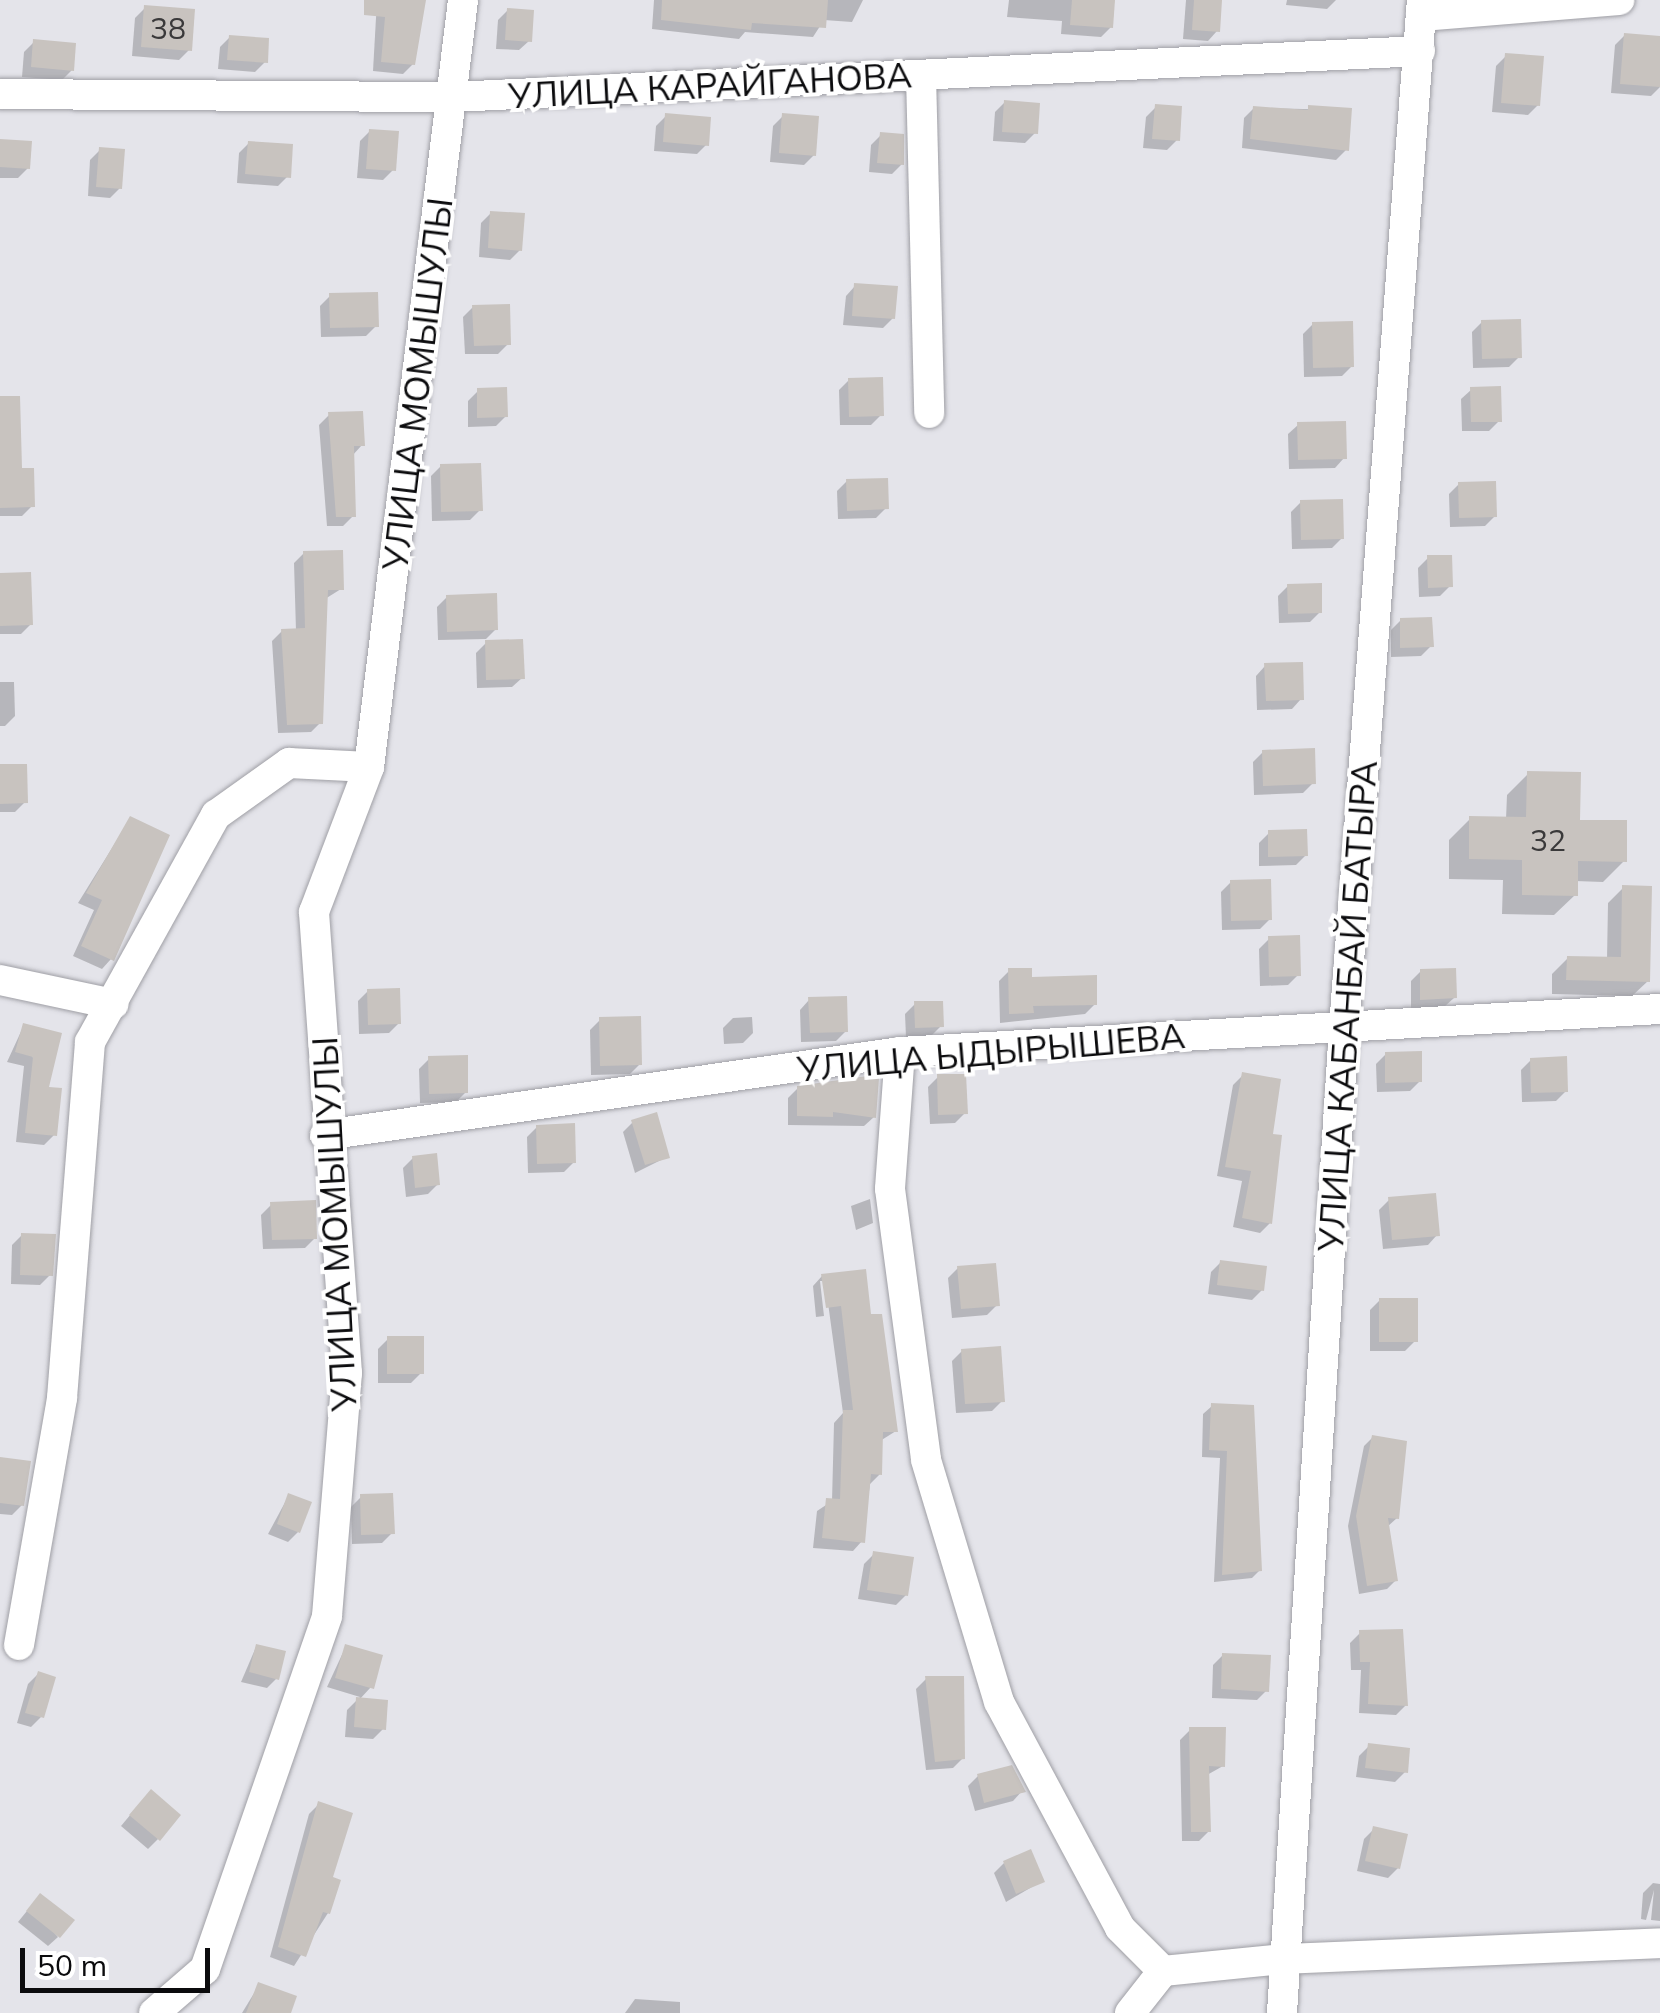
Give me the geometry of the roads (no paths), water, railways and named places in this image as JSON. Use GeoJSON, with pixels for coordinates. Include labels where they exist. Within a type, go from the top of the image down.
{"type":"FeatureCollection","features":[{"type":"Feature","properties":{"kind":"street","name":"УЛИЦА МОМЫШУЛЫ"},"geometry":{"type":"LineString","coordinates":[[190,2013],[328,1616],[347,1373],[326,1136],[330,1064],[314,912],[369,768],[463,0]]}},
{"type":"Feature","properties":{"kind":"street"},"geometry":{"type":"LineString","coordinates":[[1421,8],[1619,0]]}},
{"type":"Feature","properties":{"kind":"street","name":"УЛИЦА КАБАНБАЙ БАТЫРА"},"geometry":{"type":"LineString","coordinates":[[1282,2013],[1344,1027],[1421,8]]}},
{"type":"Feature","properties":{"kind":"street","name":"УЛИЦА КАРАЙГАНОВА"},"geometry":{"type":"LineString","coordinates":[[0,94],[453,97],[1420,51]]}},
{"type":"Feature","properties":{"kind":"street"},"geometry":{"type":"LineString","coordinates":[[921,75],[929,413]]}},
{"type":"Feature","properties":{"kind":"street"},"geometry":{"type":"LineString","coordinates":[[19,1645],[62,1398],[90,1042],[216,815],[289,764],[369,768]]}},
{"type":"Feature","properties":{"kind":"street"},"geometry":{"type":"LineString","coordinates":[[0,980],[113,1004]]}},
{"type":"Feature","properties":{"kind":"street","name":"УЛИЦА ЫДЫРЫШЕВА"},"geometry":{"type":"LineString","coordinates":[[326,1136],[900,1052],[1660,1008]]}},
{"type":"Feature","properties":{"kind":"street"},"geometry":{"type":"LineString","coordinates":[[900,1052],[890,1189],[926,1460],[999,1702],[1120,1928],[1163,1971]]}},
{"type":"Feature","properties":{"kind":"street"},"geometry":{"type":"LineString","coordinates":[[1130,2013],[1163,1971],[1284,1958],[1660,1943]]}},
{"type":"Feature","properties":{"kind":"street","name":"УЛИЦА МОМЫШУЛЫ"},"geometry":{"type":"LineString","coordinates":[[154,2013],[204,1969]]}}]}
